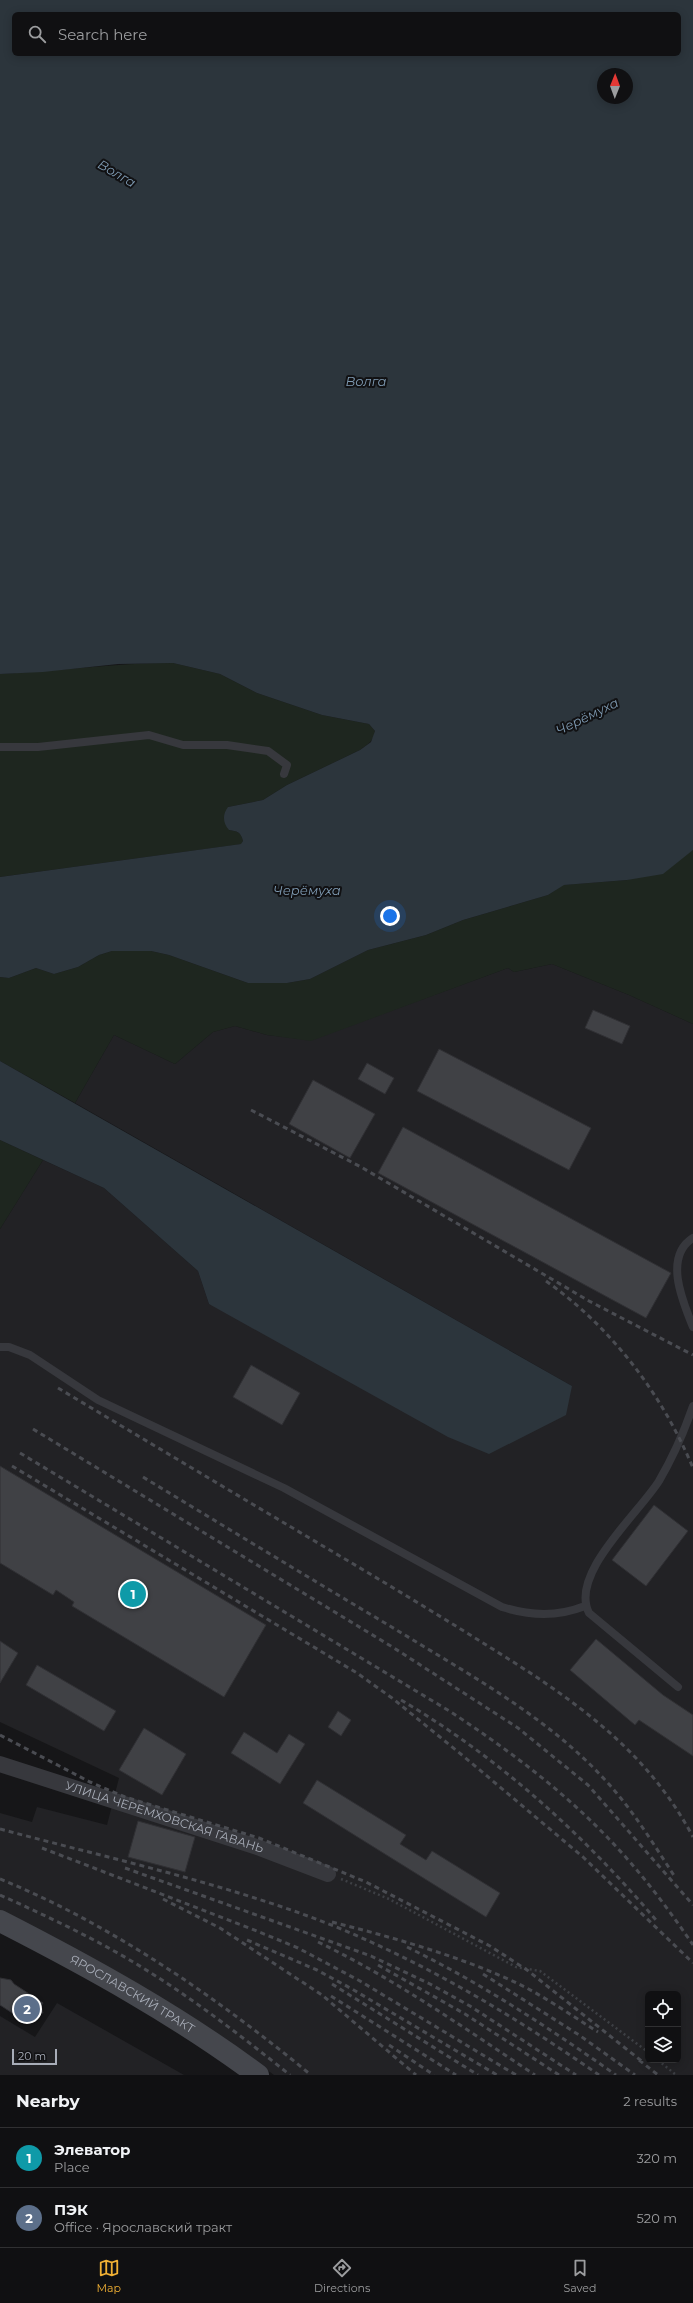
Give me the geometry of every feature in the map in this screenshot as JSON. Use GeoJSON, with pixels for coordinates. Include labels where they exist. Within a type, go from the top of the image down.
{"type":"FeatureCollection","features":[{"type":"Feature","properties":{"kind":"street","name":"УЛИЦА ЧЕРЕМХОВСКАЯ ГАВАНЬ"},"geometry":{"type":"LineString","coordinates":[[0,1764],[260,1848],[328,1874]]}},
{"type":"Feature","properties":{"kind":"street","name":"ЯРОСЛАВСКИЙ ТРАКТ"},"geometry":{"type":"LineString","coordinates":[[0,1921],[100,1974],[179,2020],[258,2075]]}},
{"type":"Feature","properties":{"kind":"lane"},"geometry":{"type":"LineString","coordinates":[[0,747],[38,746],[149,735],[183,745],[228,745],[268,751],[287,765],[284,774]]}},
{"type":"Feature","properties":{"kind":"lane"},"geometry":{"type":"LineString","coordinates":[[693,1238],[683,1247],[677,1270],[682,1299],[693,1327]]}},
{"type":"Feature","properties":{"kind":"lane"},"geometry":{"type":"LineString","coordinates":[[0,1347],[9,1347],[30,1355],[98,1400],[284,1488],[502,1607],[528,1614],[542,1615],[571,1611],[585,1606]]}},
{"type":"Feature","properties":{"kind":"lane"},"geometry":{"type":"LineString","coordinates":[[678,1687],[598,1622],[589,1613],[585,1606],[587,1588],[595,1565],[658,1482],[681,1439],[693,1406]]}},
{"type":"Feature","properties":{"kind":"path"},"geometry":{"type":"LineString","coordinates":[[328,1874],[389,1898],[516,1967],[540,1971],[645,2050]]}},
{"type":"Feature","properties":{"kind":"path"},"geometry":{"type":"LineString","coordinates":[[662,2063],[676,2075]]}},
{"type":"Feature","properties":{"kind":"shaded area"},"geometry":{"type":"Polygon","coordinates":[[[173,663],[220,674],[257,693],[322,715],[369,724],[375,731],[373,737],[370,742],[360,750],[287,785],[263,800],[228,807],[229,830],[240,834],[243,841],[242,844],[0,877],[0,674],[130,664],[173,663]]]}},
{"type":"Feature","properties":{"kind":"shaded area"},"geometry":{"type":"Polygon","coordinates":[[[693,850],[693,1024],[629,995],[552,964],[514,972],[508,968],[311,1041],[267,1035],[235,1026],[213,1032],[175,1064],[114,1035],[75,1103],[0,1061],[0,977],[9,978],[36,968],[54,974],[78,967],[99,955],[112,951],[151,951],[169,955],[248,983],[287,983],[310,979],[368,950],[426,935],[463,920],[548,895],[563,885],[627,880],[693,850]]]}},
{"type":"Feature","properties":{"kind":"shaded area"},"geometry":{"type":"Polygon","coordinates":[[[552,964],[629,995],[693,1024],[693,2075],[274,2075],[232,2044],[0,1912],[0,1813],[32,1822],[37,1807],[107,1825],[119,1778],[0,1722],[0,1229],[43,1160],[104,1188],[198,1271],[209,1304],[572,1386],[75,1103],[114,1035],[175,1064],[213,1032],[235,1026],[267,1035],[311,1040],[508,968],[514,972],[552,964]]]}},
{"type":"Feature","properties":{"kind":"shaded area"},"geometry":{"type":"Polygon","coordinates":[[[0,1140],[43,1160],[0,1229],[0,1140]]]}},
{"type":"Feature","properties":{"kind":"shaded area"},"geometry":{"type":"Polygon","coordinates":[[[57,2003],[184,2075],[0,2075],[0,2016],[35,2037],[57,2003]]]}},
{"type":"Feature","properties":{"kind":"water","name":"Волга"},"geometry":{"type":"Polygon","coordinates":[[[0,0],[693,0],[693,850],[663,874],[627,880],[564,885],[548,895],[463,920],[426,935],[368,950],[310,979],[287,983],[248,983],[169,955],[151,951],[112,951],[99,955],[78,967],[54,974],[36,968],[9,978],[0,977],[0,877],[241,844],[243,841],[240,834],[229,830],[225,825],[224,816],[228,807],[263,800],[287,785],[360,750],[371,742],[375,731],[369,724],[322,715],[257,693],[220,674],[173,663],[118,664],[43,672],[0,674],[0,0]]]}},
{"type":"Feature","properties":{"kind":"water"},"geometry":{"type":"Polygon","coordinates":[[[0,1061],[572,1386],[566,1415],[489,1454],[448,1437],[209,1304],[198,1271],[104,1188],[0,1140],[0,1061]]]}},
{"type":"Feature","properties":{"kind":"building"},"geometry":{"type":"Polygon","coordinates":[[[593,1010],[630,1026],[622,1044],[585,1028],[593,1010]]]}},
{"type":"Feature","properties":{"kind":"building"},"geometry":{"type":"Polygon","coordinates":[[[439,1049],[591,1128],[569,1170],[417,1091],[439,1049]]]}},
{"type":"Feature","properties":{"kind":"building"},"geometry":{"type":"Polygon","coordinates":[[[367,1063],[394,1078],[385,1094],[358,1079],[367,1063]]]}},
{"type":"Feature","properties":{"kind":"building"},"geometry":{"type":"Polygon","coordinates":[[[313,1080],[375,1114],[350,1158],[289,1124],[313,1080]]]}},
{"type":"Feature","properties":{"kind":"building"},"geometry":{"type":"Polygon","coordinates":[[[403,1127],[671,1273],[646,1318],[378,1173],[403,1127]]]}},
{"type":"Feature","properties":{"kind":"building"},"geometry":{"type":"Polygon","coordinates":[[[251,1365],[300,1393],[282,1425],[233,1397],[251,1365]]]}},
{"type":"Feature","properties":{"kind":"building"},"geometry":{"type":"Polygon","coordinates":[[[0,1466],[266,1625],[224,1697],[72,1606],[74,1602],[56,1590],[53,1595],[0,1563],[0,1466]]]}},
{"type":"Feature","properties":{"kind":"building"},"geometry":{"type":"Polygon","coordinates":[[[654,1505],[688,1531],[646,1586],[612,1560],[654,1505]]]}},
{"type":"Feature","properties":{"kind":"building"},"geometry":{"type":"Polygon","coordinates":[[[596,1639],[663,1695],[693,1715],[693,1756],[639,1720],[635,1725],[570,1670],[596,1639]]]}},
{"type":"Feature","properties":{"kind":"building"},"geometry":{"type":"Polygon","coordinates":[[[0,1641],[18,1653],[0,1683],[0,1641]]]}},
{"type":"Feature","properties":{"kind":"building"},"geometry":{"type":"Polygon","coordinates":[[[37,1665],[116,1711],[104,1731],[26,1685],[37,1665]]]}},
{"type":"Feature","properties":{"kind":"building"},"geometry":{"type":"Polygon","coordinates":[[[338,1711],[351,1720],[341,1736],[328,1727],[338,1711]]]}},
{"type":"Feature","properties":{"kind":"building"},"geometry":{"type":"Polygon","coordinates":[[[144,1728],[186,1754],[162,1795],[119,1770],[144,1728]]]}},
{"type":"Feature","properties":{"kind":"building"},"geometry":{"type":"Polygon","coordinates":[[[244,1732],[277,1753],[289,1734],[305,1744],[280,1784],[231,1753],[244,1732]]]}},
{"type":"Feature","properties":{"kind":"building"},"geometry":{"type":"Polygon","coordinates":[[[317,1780],[406,1835],[400,1844],[426,1860],[432,1851],[500,1893],[486,1917],[303,1803],[317,1780]]]}},
{"type":"Feature","properties":{"kind":"building"},"geometry":{"type":"Polygon","coordinates":[[[138,1821],[195,1837],[185,1872],[128,1857],[138,1821]]]}},
{"type":"Feature","properties":{"kind":"building"},"geometry":{"type":"Polygon","coordinates":[[[0,1978],[11,1980],[14,1984],[43,2003],[41,2006],[43,2013],[36,2013],[29,2024],[0,2005],[0,1978]]]}},
{"type":"Feature","properties":{"kind":"railway"},"geometry":{"type":"LineString","coordinates":[[251,1110],[361,1167],[589,1301],[693,1355]]}},
{"type":"Feature","properties":{"kind":"railway"},"geometry":{"type":"LineString","coordinates":[[546,1281],[570,1299],[613,1341],[633,1364],[666,1414],[693,1468]]}},
{"type":"Feature","properties":{"kind":"railway"},"geometry":{"type":"LineString","coordinates":[[58,1388],[474,1637],[551,1687],[606,1729],[630,1752],[654,1778],[674,1806],[693,1837]]}},
{"type":"Feature","properties":{"kind":"railway"},"geometry":{"type":"LineString","coordinates":[[33,1429],[394,1648],[518,1728],[588,1785],[693,1905]]}},
{"type":"Feature","properties":{"kind":"railway"},"geometry":{"type":"LineString","coordinates":[[20,1453],[451,1712],[493,1740],[533,1770],[572,1803],[608,1838],[653,1890],[693,1945]]}},
{"type":"Feature","properties":{"kind":"railway"},"geometry":{"type":"LineString","coordinates":[[12,1466],[357,1673],[392,1698],[583,1857],[693,1963]]}},
{"type":"Feature","properties":{"kind":"railway"},"geometry":{"type":"LineString","coordinates":[[143,1477],[479,1680],[533,1717],[583,1758],[616,1792],[651,1840],[675,1877]]}},
{"type":"Feature","properties":{"kind":"railway"},"geometry":{"type":"LineString","coordinates":[[401,1700],[472,1746],[538,1799],[599,1857],[656,1920]]}},
{"type":"Feature","properties":{"kind":"railway"},"geometry":{"type":"LineString","coordinates":[[0,1735],[90,1782],[125,1797],[259,1838],[366,1882],[490,1946],[527,1970],[644,2063]]}},
{"type":"Feature","properties":{"kind":"railway"},"geometry":{"type":"LineString","coordinates":[[0,1829],[219,1887],[332,1925],[451,1982],[526,2027],[599,2075]]}},
{"type":"Feature","properties":{"kind":"railway"},"geometry":{"type":"LineString","coordinates":[[42,1848],[298,1948],[360,1981],[516,2075]]}},
{"type":"Feature","properties":{"kind":"railway"},"geometry":{"type":"LineString","coordinates":[[125,1868],[371,1956],[430,1984],[470,2006],[576,2075]]}},
{"type":"Feature","properties":{"kind":"railway"},"geometry":{"type":"LineString","coordinates":[[0,1879],[41,1897],[82,1918],[163,1965],[239,2019],[311,2075]]}},
{"type":"Feature","properties":{"kind":"railway"},"geometry":{"type":"LineString","coordinates":[[0,1895],[77,1931],[115,1951],[151,1973],[222,2022],[290,2075]]}},
{"type":"Feature","properties":{"kind":"railway"},"geometry":{"type":"LineString","coordinates":[[163,1899],[220,1928],[322,1995],[416,2075]]}},
{"type":"Feature","properties":{"kind":"railway"},"geometry":{"type":"LineString","coordinates":[[332,1922],[421,1947],[487,1970],[531,1991],[598,2032]]}},
{"type":"Feature","properties":{"kind":"railway"},"geometry":{"type":"LineString","coordinates":[[247,1940],[317,1970],[352,1989],[497,2075]]}},
{"type":"Feature","properties":{"kind":"railway"},"geometry":{"type":"LineString","coordinates":[[318,1942],[347,1956],[402,1988],[535,2075]]}},
{"type":"Feature","properties":{"kind":"railway"},"geometry":{"type":"LineString","coordinates":[[407,1947],[488,1991],[565,2040],[616,2075]]}},
{"type":"Feature","properties":{"kind":"railway"},"geometry":{"type":"LineString","coordinates":[[378,1965],[465,2014],[559,2075]]}},
{"type":"Feature","properties":{"kind":"railway"},"geometry":{"type":"LineString","coordinates":[[483,1974],[579,2035],[635,2075]]}},
{"type":"Feature","properties":{"kind":"railway"},"geometry":{"type":"LineString","coordinates":[[332,1984],[478,2075]]}},
{"type":"Feature","properties":{"kind":"railway"},"geometry":{"type":"LineString","coordinates":[[331,1996],[456,2075]]}},
{"type":"Feature","properties":{"kind":"railway"},"geometry":{"type":"LineString","coordinates":[[389,2045],[434,2075]]}},
{"type":"Feature","properties":{"kind":"railway"},"geometry":{"type":"LineString","coordinates":[[639,2060],[658,2075]]}},
{"type":"Feature","properties":{"kind":"place","name":"Элеватор"},"geometry":{"type":"Point","coordinates":[133,1594]}},
{"type":"Feature","properties":{"kind":"place","name":"ПЭК"},"geometry":{"type":"Point","coordinates":[27,2009]}},
{"type":"Feature","properties":{"kind":"water label","name":"Черёмуха"},"geometry":{"type":"Point","coordinates":[587,716]}},
{"type":"Feature","properties":{"kind":"water label","name":"Черёмуха"},"geometry":{"type":"Point","coordinates":[307,890]}}]}
